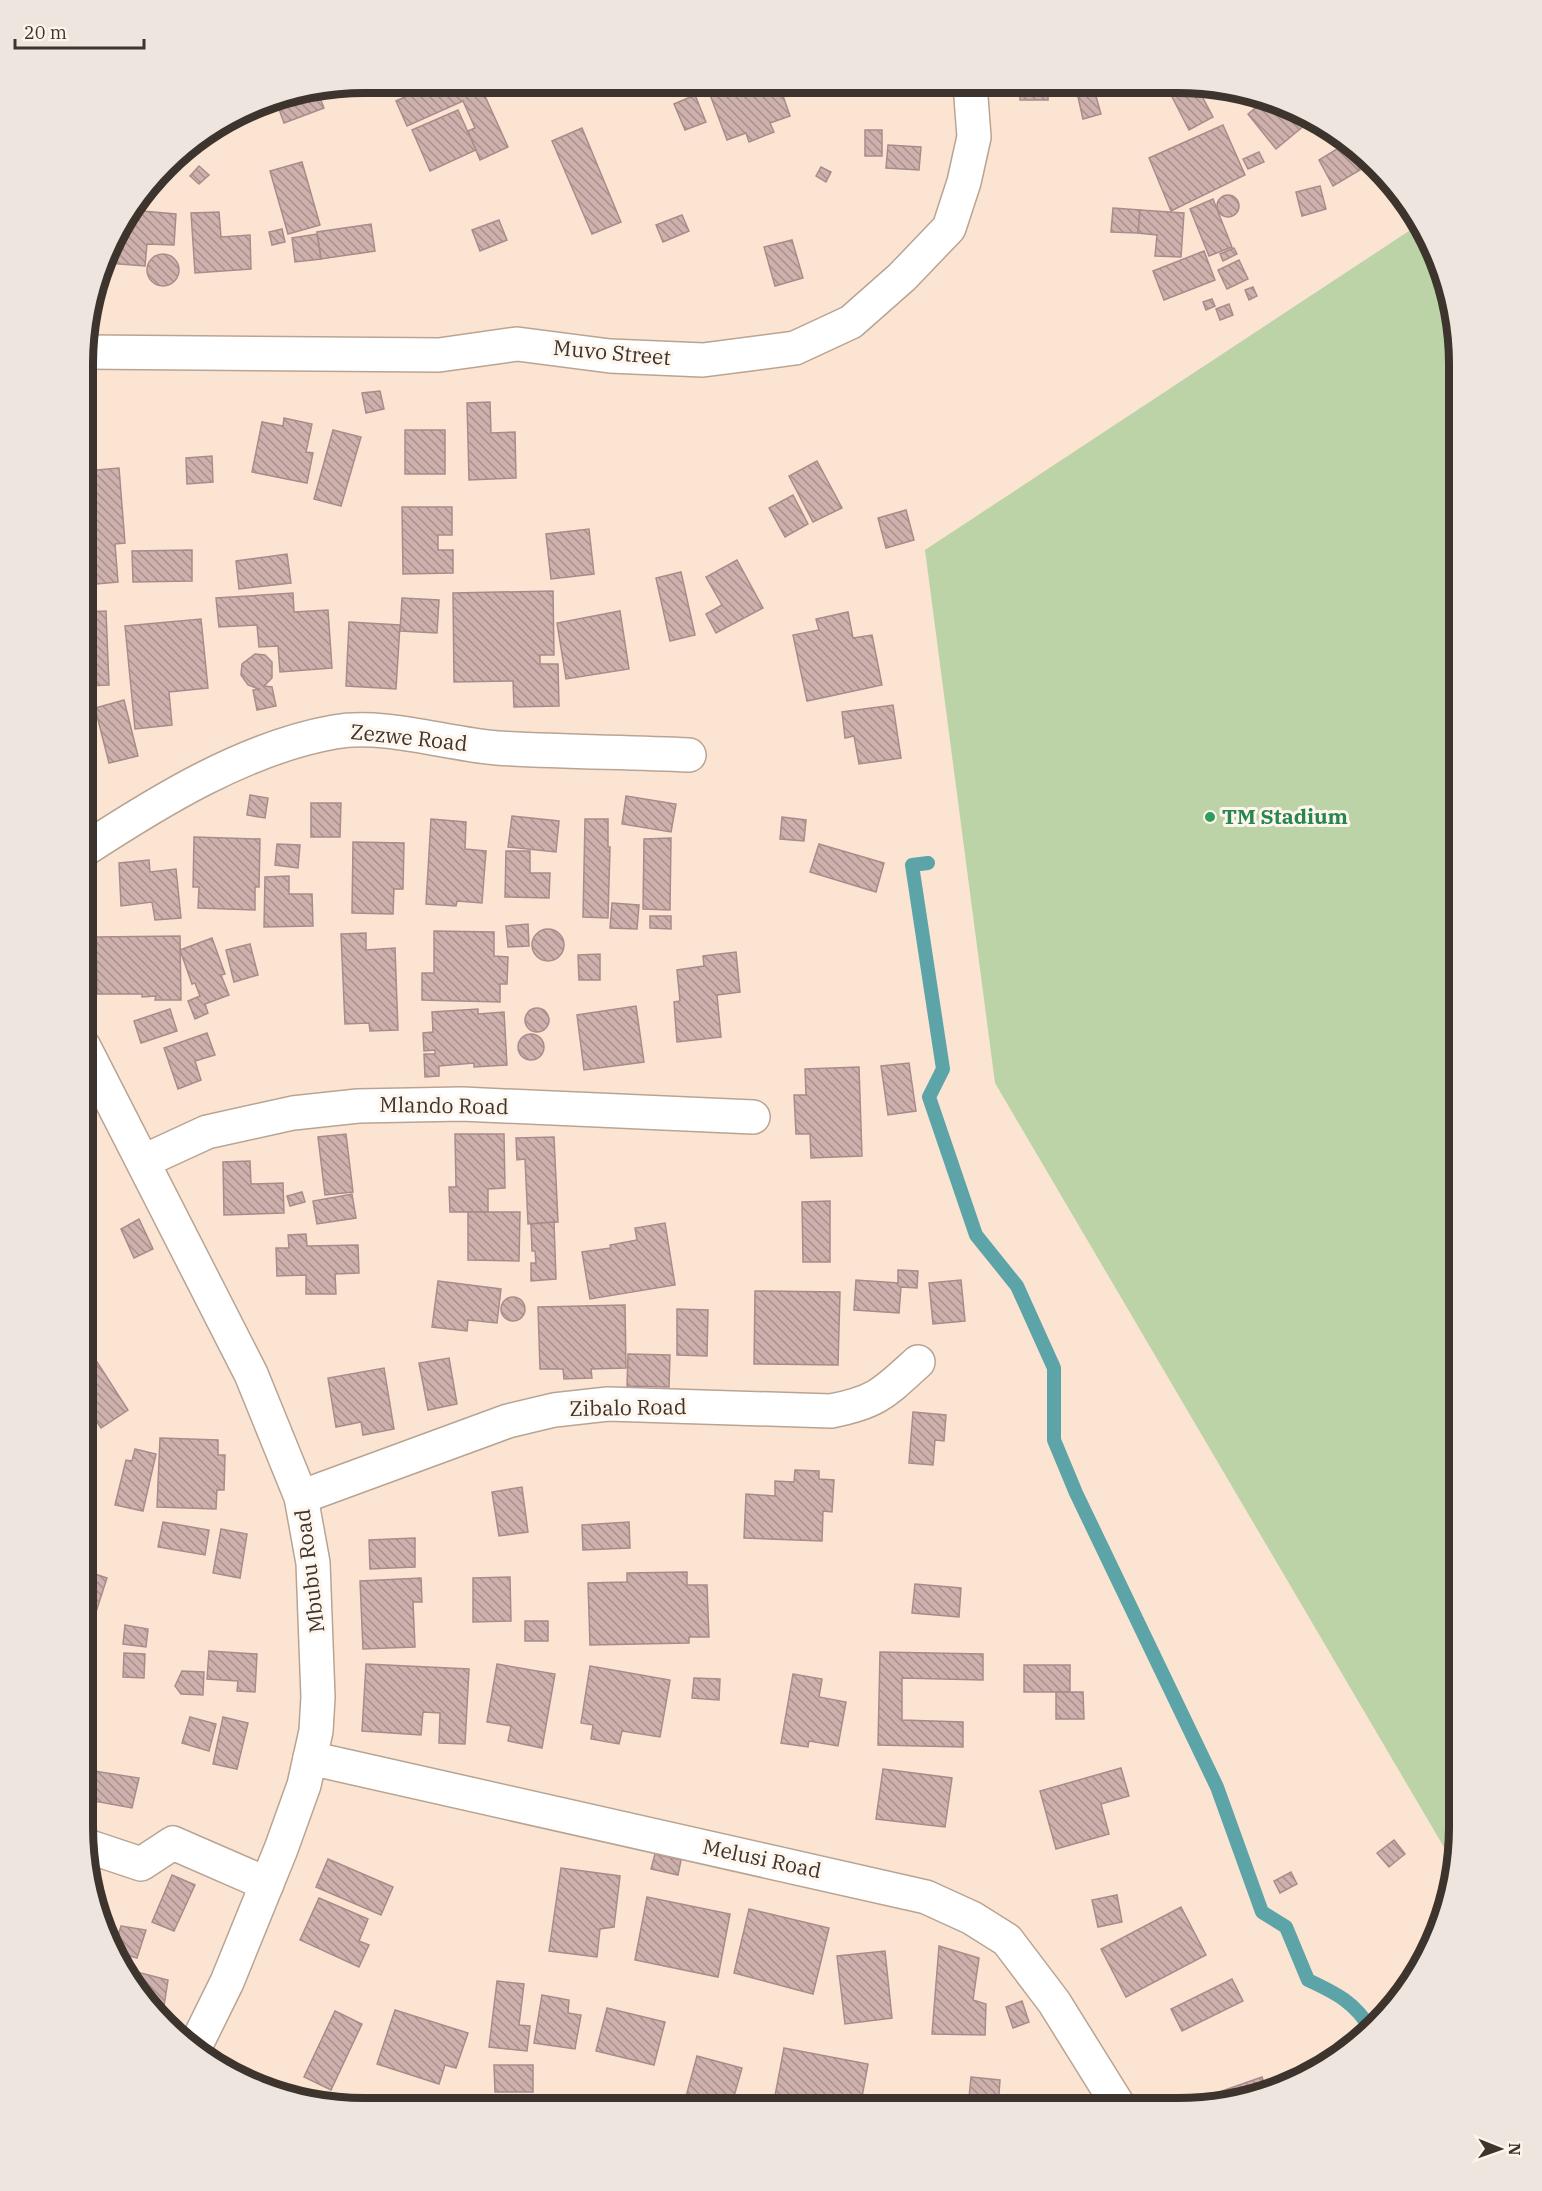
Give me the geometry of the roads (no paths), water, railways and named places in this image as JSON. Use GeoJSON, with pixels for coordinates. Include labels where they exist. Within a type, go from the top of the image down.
{"type":"FeatureCollection","features":[{"type":"Feature","properties":{"kind":"street","name":"Muvo Street"},"geometry":{"type":"LineString","coordinates":[[94,352],[440,355],[516,344],[610,356],[703,360],[795,348],[851,322],[902,277],[949,228],[964,182],[974,137],[971,93]]}},
{"type":"Feature","properties":{"kind":"street","name":"Zezwe Road"},"geometry":{"type":"LineString","coordinates":[[93,844],[152,805],[235,763],[335,732],[380,732],[496,748],[689,755]]}},
{"type":"Feature","properties":{"kind":"street","name":"Mbubu Road"},"geometry":{"type":"LineString","coordinates":[[93,1064],[251,1374],[301,1497],[313,1563],[318,1638],[318,1697],[304,1785],[227,1982],[198,2041]]}},
{"type":"Feature","properties":{"kind":"street","name":"Mlando Road"},"geometry":{"type":"LineString","coordinates":[[144,1161],[207,1132],[293,1113],[358,1106],[462,1104],[753,1117]]}},
{"type":"Feature","properties":{"kind":"street","name":"Zibalo Road"},"geometry":{"type":"LineString","coordinates":[[301,1497],[508,1421],[554,1410],[608,1404],[831,1411],[858,1406],[877,1398],[918,1362]]}},
{"type":"Feature","properties":{"kind":"street","name":"Melusi Road"},"geometry":{"type":"LineString","coordinates":[[310,1758],[926,1897],[972,1918],[1007,1940],[1054,2002],[1114,2098]]}},
{"type":"Feature","properties":{"kind":"street"},"geometry":{"type":"LineString","coordinates":[[94,1848],[141,1863],[173,1843],[267,1884]]}},
{"type":"Feature","properties":{"kind":"waterway"},"geometry":{"type":"LineString","coordinates":[[928,863],[912,865],[943,1069],[929,1097],[976,1235],[1017,1286],[1054,1368],[1054,1440],[1076,1493],[1217,1787],[1262,1912],[1286,1927],[1308,1980],[1344,2000],[1366,2023]]}},
{"type":"Feature","properties":{"kind":"place","name":"TM Stadium"},"geometry":{"type":"Point","coordinates":[1210,817]}}]}
